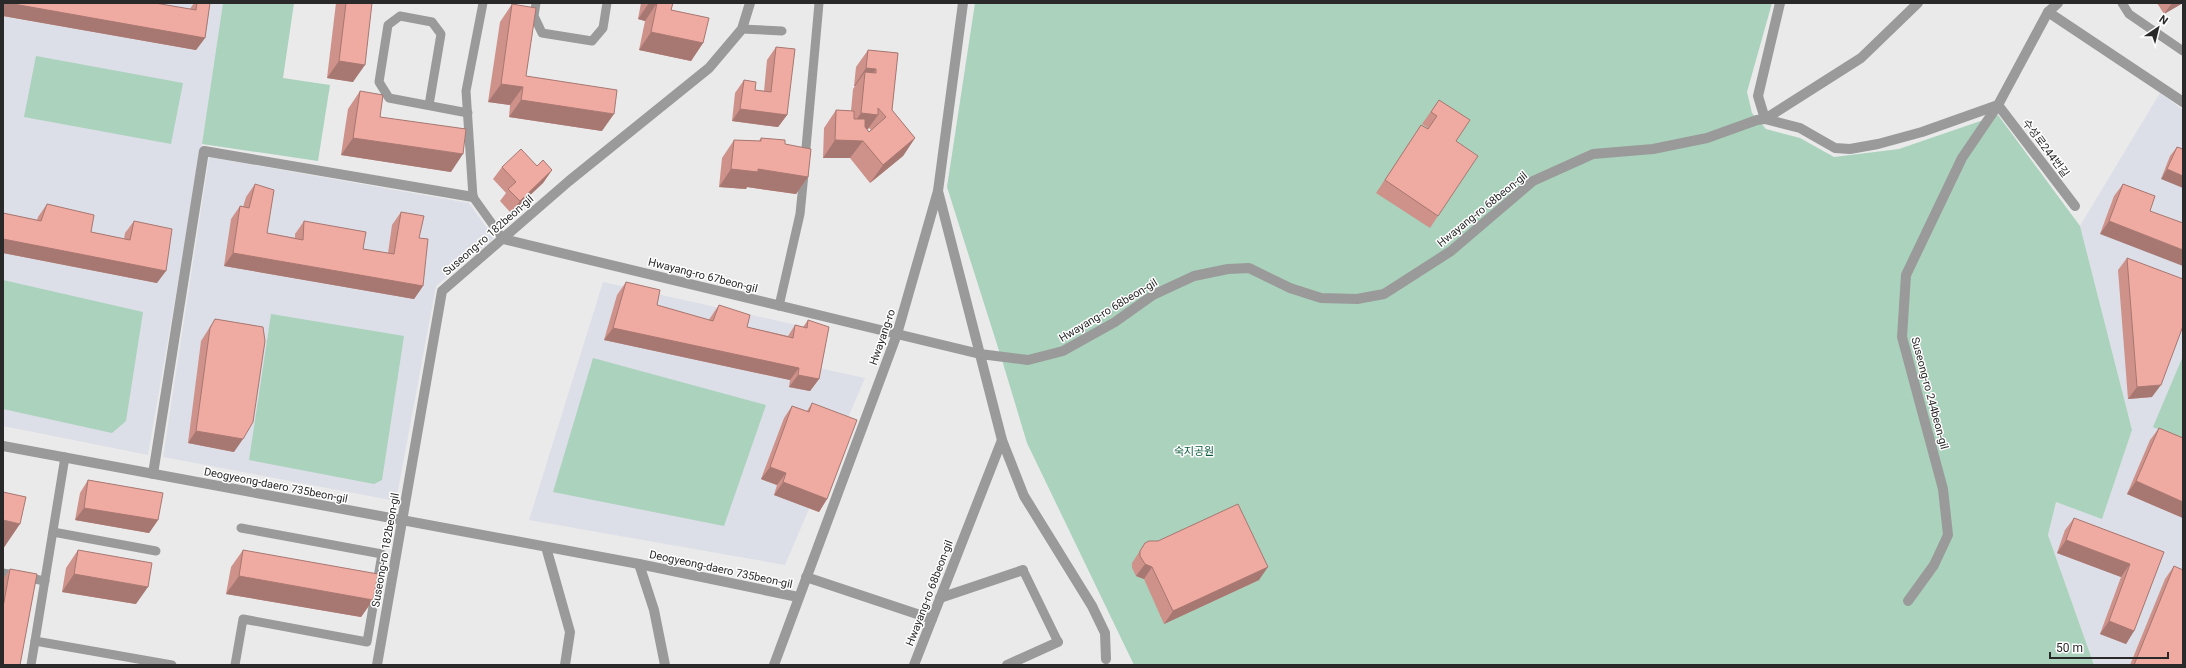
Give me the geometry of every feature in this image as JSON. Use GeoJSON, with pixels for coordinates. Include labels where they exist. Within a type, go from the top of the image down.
{"type":"FeatureCollection","features":[{"type":"Feature","properties":{"kind":"street","name":"Suseong-ro 182beon-gil"},"geometry":{"type":"LineString","coordinates":[[377,665],[442,291],[569,181],[709,68],[742,29],[750,3]]}},
{"type":"Feature","properties":{"kind":"street","name":"Hwayang-ro"},"geometry":{"type":"LineString","coordinates":[[774,665],[897,334],[938,190],[963,3]]}},
{"type":"Feature","properties":{"kind":"street"},"geometry":{"type":"LineString","coordinates":[[1765,119],[1758,96],[1780,3]]}},
{"type":"Feature","properties":{"kind":"street"},"geometry":{"type":"LineString","coordinates":[[1765,119],[1861,58],[1918,3]]}},
{"type":"Feature","properties":{"kind":"street","name":"Suseong-ro 244beon-gil"},"geometry":{"type":"LineString","coordinates":[[1908,602],[1934,565],[1948,535],[1943,489],[1902,337],[1906,275],[1962,158],[1998,106],[2048,12],[2058,3]]}},
{"type":"Feature","properties":{"kind":"street"},"geometry":{"type":"LineString","coordinates":[[2048,12],[2183,102]]}},
{"type":"Feature","properties":{"kind":"street"},"geometry":{"type":"LineString","coordinates":[[1765,119],[1800,128],[1835,148],[1850,149],[1878,144],[1922,132],[1998,106]]}},
{"type":"Feature","properties":{"kind":"street","name":"수성로244번길"},"geometry":{"type":"LineString","coordinates":[[1998,106],[2075,206]]}},
{"type":"Feature","properties":{"kind":"street","name":"Hwayang-ro 68beon-gil"},"geometry":{"type":"LineString","coordinates":[[897,334],[980,354],[1028,360],[1063,351],[1115,322],[1153,295],[1194,276],[1228,269],[1249,268],[1271,277],[1290,288],[1322,298],[1357,299],[1384,294],[1452,251],[1533,181],[1572,163],[1593,154],[1653,149],[1707,138],[1757,120],[1765,119]]}},
{"type":"Feature","properties":{"kind":"street"},"geometry":{"type":"LineString","coordinates":[[153,474],[204,150],[473,197]]}},
{"type":"Feature","properties":{"kind":"street"},"geometry":{"type":"LineString","coordinates":[[938,190],[1002,440],[1024,496],[1092,606],[1105,633],[1106,662]]}},
{"type":"Feature","properties":{"kind":"street","name":"Hwayang-ro 67beon-gil"},"geometry":{"type":"LineString","coordinates":[[503,239],[897,334]]}},
{"type":"Feature","properties":{"kind":"street","name":"Hwayang-ro 68beon-gil"},"geometry":{"type":"LineString","coordinates":[[914,665],[1002,440]]}},
{"type":"Feature","properties":{"kind":"street","name":"Deogyeong-daero 735beon-gil"},"geometry":{"type":"LineString","coordinates":[[3,446],[639,564],[798,597]]}},
{"type":"Feature","properties":{"kind":"street"},"geometry":{"type":"LineString","coordinates":[[546,547],[570,632],[565,665]]}},
{"type":"Feature","properties":{"kind":"street","name":"Deogyeong-daero 735beon-gil"},"geometry":{"type":"LineString","coordinates":[[639,564],[654,610],[665,665]]}},
{"type":"Feature","properties":{"kind":"street"},"geometry":{"type":"LineString","coordinates":[[940,598],[1023,570]]}},
{"type":"Feature","properties":{"kind":"street"},"geometry":{"type":"LineString","coordinates":[[806,577],[932,619]]}},
{"type":"Feature","properties":{"kind":"street"},"geometry":{"type":"LineString","coordinates":[[1007,665],[1058,642]]}},
{"type":"Feature","properties":{"kind":"lane"},"geometry":{"type":"LineString","coordinates":[[483,3],[466,91],[473,197],[503,239]]}},
{"type":"Feature","properties":{"kind":"lane"},"geometry":{"type":"LineString","coordinates":[[536,3],[534,16],[542,33],[592,41],[603,28],[607,3]]}},
{"type":"Feature","properties":{"kind":"lane"},"geometry":{"type":"LineString","coordinates":[[778,306],[800,214],[819,3]]}},
{"type":"Feature","properties":{"kind":"lane"},"geometry":{"type":"LineString","coordinates":[[2122,3],[2128,14],[2183,51]]}},
{"type":"Feature","properties":{"kind":"lane"},"geometry":{"type":"LineString","coordinates":[[430,105],[440,34],[432,22],[400,16],[388,25],[379,82],[389,98],[468,113]]}},
{"type":"Feature","properties":{"kind":"lane"},"geometry":{"type":"LineString","coordinates":[[742,29],[782,31]]}},
{"type":"Feature","properties":{"kind":"lane"},"geometry":{"type":"LineString","coordinates":[[31,665],[65,458]]}},
{"type":"Feature","properties":{"kind":"lane"},"geometry":{"type":"LineString","coordinates":[[235,665],[243,619],[366,642],[382,554],[241,528]]}},
{"type":"Feature","properties":{"kind":"lane"},"geometry":{"type":"LineString","coordinates":[[53,532],[156,551]]}},
{"type":"Feature","properties":{"kind":"lane"},"geometry":{"type":"LineString","coordinates":[[1023,570],[1058,642]]}},
{"type":"Feature","properties":{"kind":"lane"},"geometry":{"type":"LineString","coordinates":[[3,573],[45,581]]}},
{"type":"Feature","properties":{"kind":"lane"},"geometry":{"type":"LineString","coordinates":[[35,641],[149,663],[172,665]]}},
{"type":"Feature","properties":{"kind":"shaded area"},"geometry":{"type":"Polygon","coordinates":[[[3,3],[223,3],[202,144],[148,455],[3,426],[3,3]]]}},
{"type":"Feature","properties":{"kind":"shaded area"},"geometry":{"type":"Polygon","coordinates":[[[2160,93],[2183,110],[2183,665],[2094,665],[2048,535],[2056,502],[2102,518],[2132,430],[2080,226],[2160,93]]]}},
{"type":"Feature","properties":{"kind":"shaded area"},"geometry":{"type":"Polygon","coordinates":[[[209,157],[469,203],[494,238],[436,286],[396,501],[163,457],[209,157]]]}},
{"type":"Feature","properties":{"kind":"shaded area"},"geometry":{"type":"Polygon","coordinates":[[[603,282],[828,332],[819,368],[865,378],[785,565],[529,520],[603,282]]]}},
{"type":"Feature","properties":{"kind":"green space"},"geometry":{"type":"Polygon","coordinates":[[[223,3],[294,3],[283,78],[330,85],[318,161],[202,144],[223,3]]]}},
{"type":"Feature","properties":{"kind":"green space","name":"숙지공원"},"geometry":{"type":"Polygon","coordinates":[[[975,3],[1772,3],[1747,92],[1752,113],[1766,129],[1800,138],[1834,157],[1899,149],[1998,115],[2080,226],[2132,430],[2102,519],[2056,502],[2048,535],[2094,665],[1134,665],[1027,443],[947,187],[975,3]]]}},
{"type":"Feature","properties":{"kind":"green space"},"geometry":{"type":"Polygon","coordinates":[[[36,56],[183,83],[171,144],[24,117],[36,56]]]}},
{"type":"Feature","properties":{"kind":"green space"},"geometry":{"type":"Polygon","coordinates":[[[3,280],[143,312],[126,421],[112,433],[3,409],[3,280]]]}},
{"type":"Feature","properties":{"kind":"green space"},"geometry":{"type":"Polygon","coordinates":[[[271,314],[404,336],[382,480],[374,484],[249,460],[271,314]]]}},
{"type":"Feature","properties":{"kind":"green space"},"geometry":{"type":"Polygon","coordinates":[[[2183,356],[2183,440],[2153,427],[2183,356]]]}},
{"type":"Feature","properties":{"kind":"green space"},"geometry":{"type":"Polygon","coordinates":[[[593,358],[766,405],[724,526],[553,492],[593,358]]]}},
{"type":"Feature","properties":{"kind":"building"},"geometry":{"type":"Polygon","coordinates":[[[8,3],[155,3],[196,10],[197,3],[210,3],[205,38],[8,3]]]}},
{"type":"Feature","properties":{"kind":"building"},"geometry":{"type":"Polygon","coordinates":[[[346,3],[372,3],[365,65],[339,61],[346,3]]]}},
{"type":"Feature","properties":{"kind":"building"},"geometry":{"type":"Polygon","coordinates":[[[657,3],[673,3],[671,10],[709,18],[703,43],[651,32],[657,3]]]}},
{"type":"Feature","properties":{"kind":"building"},"geometry":{"type":"Polygon","coordinates":[[[512,4],[536,8],[526,76],[617,90],[614,114],[521,100],[523,87],[501,84],[512,4]]]}},
{"type":"Feature","properties":{"kind":"building"},"geometry":{"type":"Polygon","coordinates":[[[776,47],[795,49],[787,115],[740,109],[744,80],[756,82],[755,90],[771,92],[776,47]]]}},
{"type":"Feature","properties":{"kind":"building"},"geometry":{"type":"Polygon","coordinates":[[[868,50],[898,53],[892,110],[915,138],[883,165],[863,141],[835,140],[836,110],[854,111],[854,119],[865,119],[865,127],[869,132],[886,117],[878,108],[878,115],[861,113],[865,72],[876,73],[876,69],[866,68],[868,50]]]}},
{"type":"Feature","properties":{"kind":"building"},"geometry":{"type":"Polygon","coordinates":[[[360,91],[383,95],[380,117],[466,129],[463,154],[353,138],[360,91]]]}},
{"type":"Feature","properties":{"kind":"building"},"geometry":{"type":"Polygon","coordinates":[[[1439,100],[1470,120],[1456,141],[1478,156],[1438,216],[1385,180],[1421,125],[1428,129],[1437,116],[1431,112],[1439,100]]]}},
{"type":"Feature","properties":{"kind":"building"},"geometry":{"type":"Polygon","coordinates":[[[761,138],[785,140],[785,144],[811,149],[808,177],[758,169],[758,172],[731,169],[734,140],[761,141],[761,138]]]}},
{"type":"Feature","properties":{"kind":"building"},"geometry":{"type":"Polygon","coordinates":[[[2177,147],[2183,149],[2183,176],[2167,169],[2177,147]]]}},
{"type":"Feature","properties":{"kind":"building"},"geometry":{"type":"Polygon","coordinates":[[[521,149],[537,166],[543,160],[552,170],[520,201],[508,189],[516,182],[502,167],[521,149]]]}},
{"type":"Feature","properties":{"kind":"building"},"geometry":{"type":"Polygon","coordinates":[[[255,184],[274,190],[267,233],[303,240],[304,221],[366,232],[363,249],[394,254],[401,212],[424,216],[419,238],[428,239],[423,286],[233,253],[240,206],[249,208],[255,184]]]}},
{"type":"Feature","properties":{"kind":"building"},"geometry":{"type":"Polygon","coordinates":[[[2123,184],[2155,196],[2150,211],[2183,223],[2183,250],[2109,221],[2123,184]]]}},
{"type":"Feature","properties":{"kind":"building"},"geometry":{"type":"Polygon","coordinates":[[[47,204],[94,215],[91,232],[130,240],[134,221],[172,229],[166,271],[3,239],[3,213],[41,221],[47,204]]]}},
{"type":"Feature","properties":{"kind":"building"},"geometry":{"type":"Polygon","coordinates":[[[2127,258],[2183,279],[2183,326],[2161,385],[2137,387],[2127,258]]]}},
{"type":"Feature","properties":{"kind":"building"},"geometry":{"type":"Polygon","coordinates":[[[626,282],[660,290],[657,305],[713,321],[719,305],[750,315],[747,327],[793,338],[795,325],[807,328],[808,320],[829,327],[819,379],[798,375],[799,368],[613,328],[626,282]]]}},
{"type":"Feature","properties":{"kind":"building"},"geometry":{"type":"Polygon","coordinates":[[[215,319],[263,327],[265,341],[253,422],[243,439],[196,431],[210,328],[215,319]]]}},
{"type":"Feature","properties":{"kind":"building"},"geometry":{"type":"Polygon","coordinates":[[[812,403],[857,420],[827,499],[783,482],[786,473],[770,467],[792,406],[809,412],[812,403]]]}},
{"type":"Feature","properties":{"kind":"building"},"geometry":{"type":"Polygon","coordinates":[[[2159,428],[2183,438],[2183,502],[2136,481],[2159,428]]]}},
{"type":"Feature","properties":{"kind":"building"},"geometry":{"type":"Polygon","coordinates":[[[88,480],[163,493],[158,520],[84,508],[88,480]]]}},
{"type":"Feature","properties":{"kind":"building"},"geometry":{"type":"Polygon","coordinates":[[[3,492],[26,497],[20,524],[3,520],[3,492]]]}},
{"type":"Feature","properties":{"kind":"building"},"geometry":{"type":"Polygon","coordinates":[[[1238,504],[1268,567],[1173,611],[1152,567],[1145,564],[1140,556],[1140,551],[1145,543],[1149,541],[1158,541],[1238,504]]]}},
{"type":"Feature","properties":{"kind":"building"},"geometry":{"type":"Polygon","coordinates":[[[2074,518],[2164,552],[2134,631],[2109,621],[2130,564],[2066,540],[2074,518]]]}},
{"type":"Feature","properties":{"kind":"building"},"geometry":{"type":"Polygon","coordinates":[[[78,550],[152,563],[148,587],[74,574],[78,550]]]}},
{"type":"Feature","properties":{"kind":"building"},"geometry":{"type":"Polygon","coordinates":[[[243,550],[378,574],[373,600],[239,576],[243,550]]]}},
{"type":"Feature","properties":{"kind":"building"},"geometry":{"type":"Polygon","coordinates":[[[2174,566],[2183,570],[2183,665],[2134,665],[2174,566]]]}},
{"type":"Feature","properties":{"kind":"building"},"geometry":{"type":"Polygon","coordinates":[[[10,569],[37,574],[20,665],[3,665],[3,607],[10,569]]]}}]}
